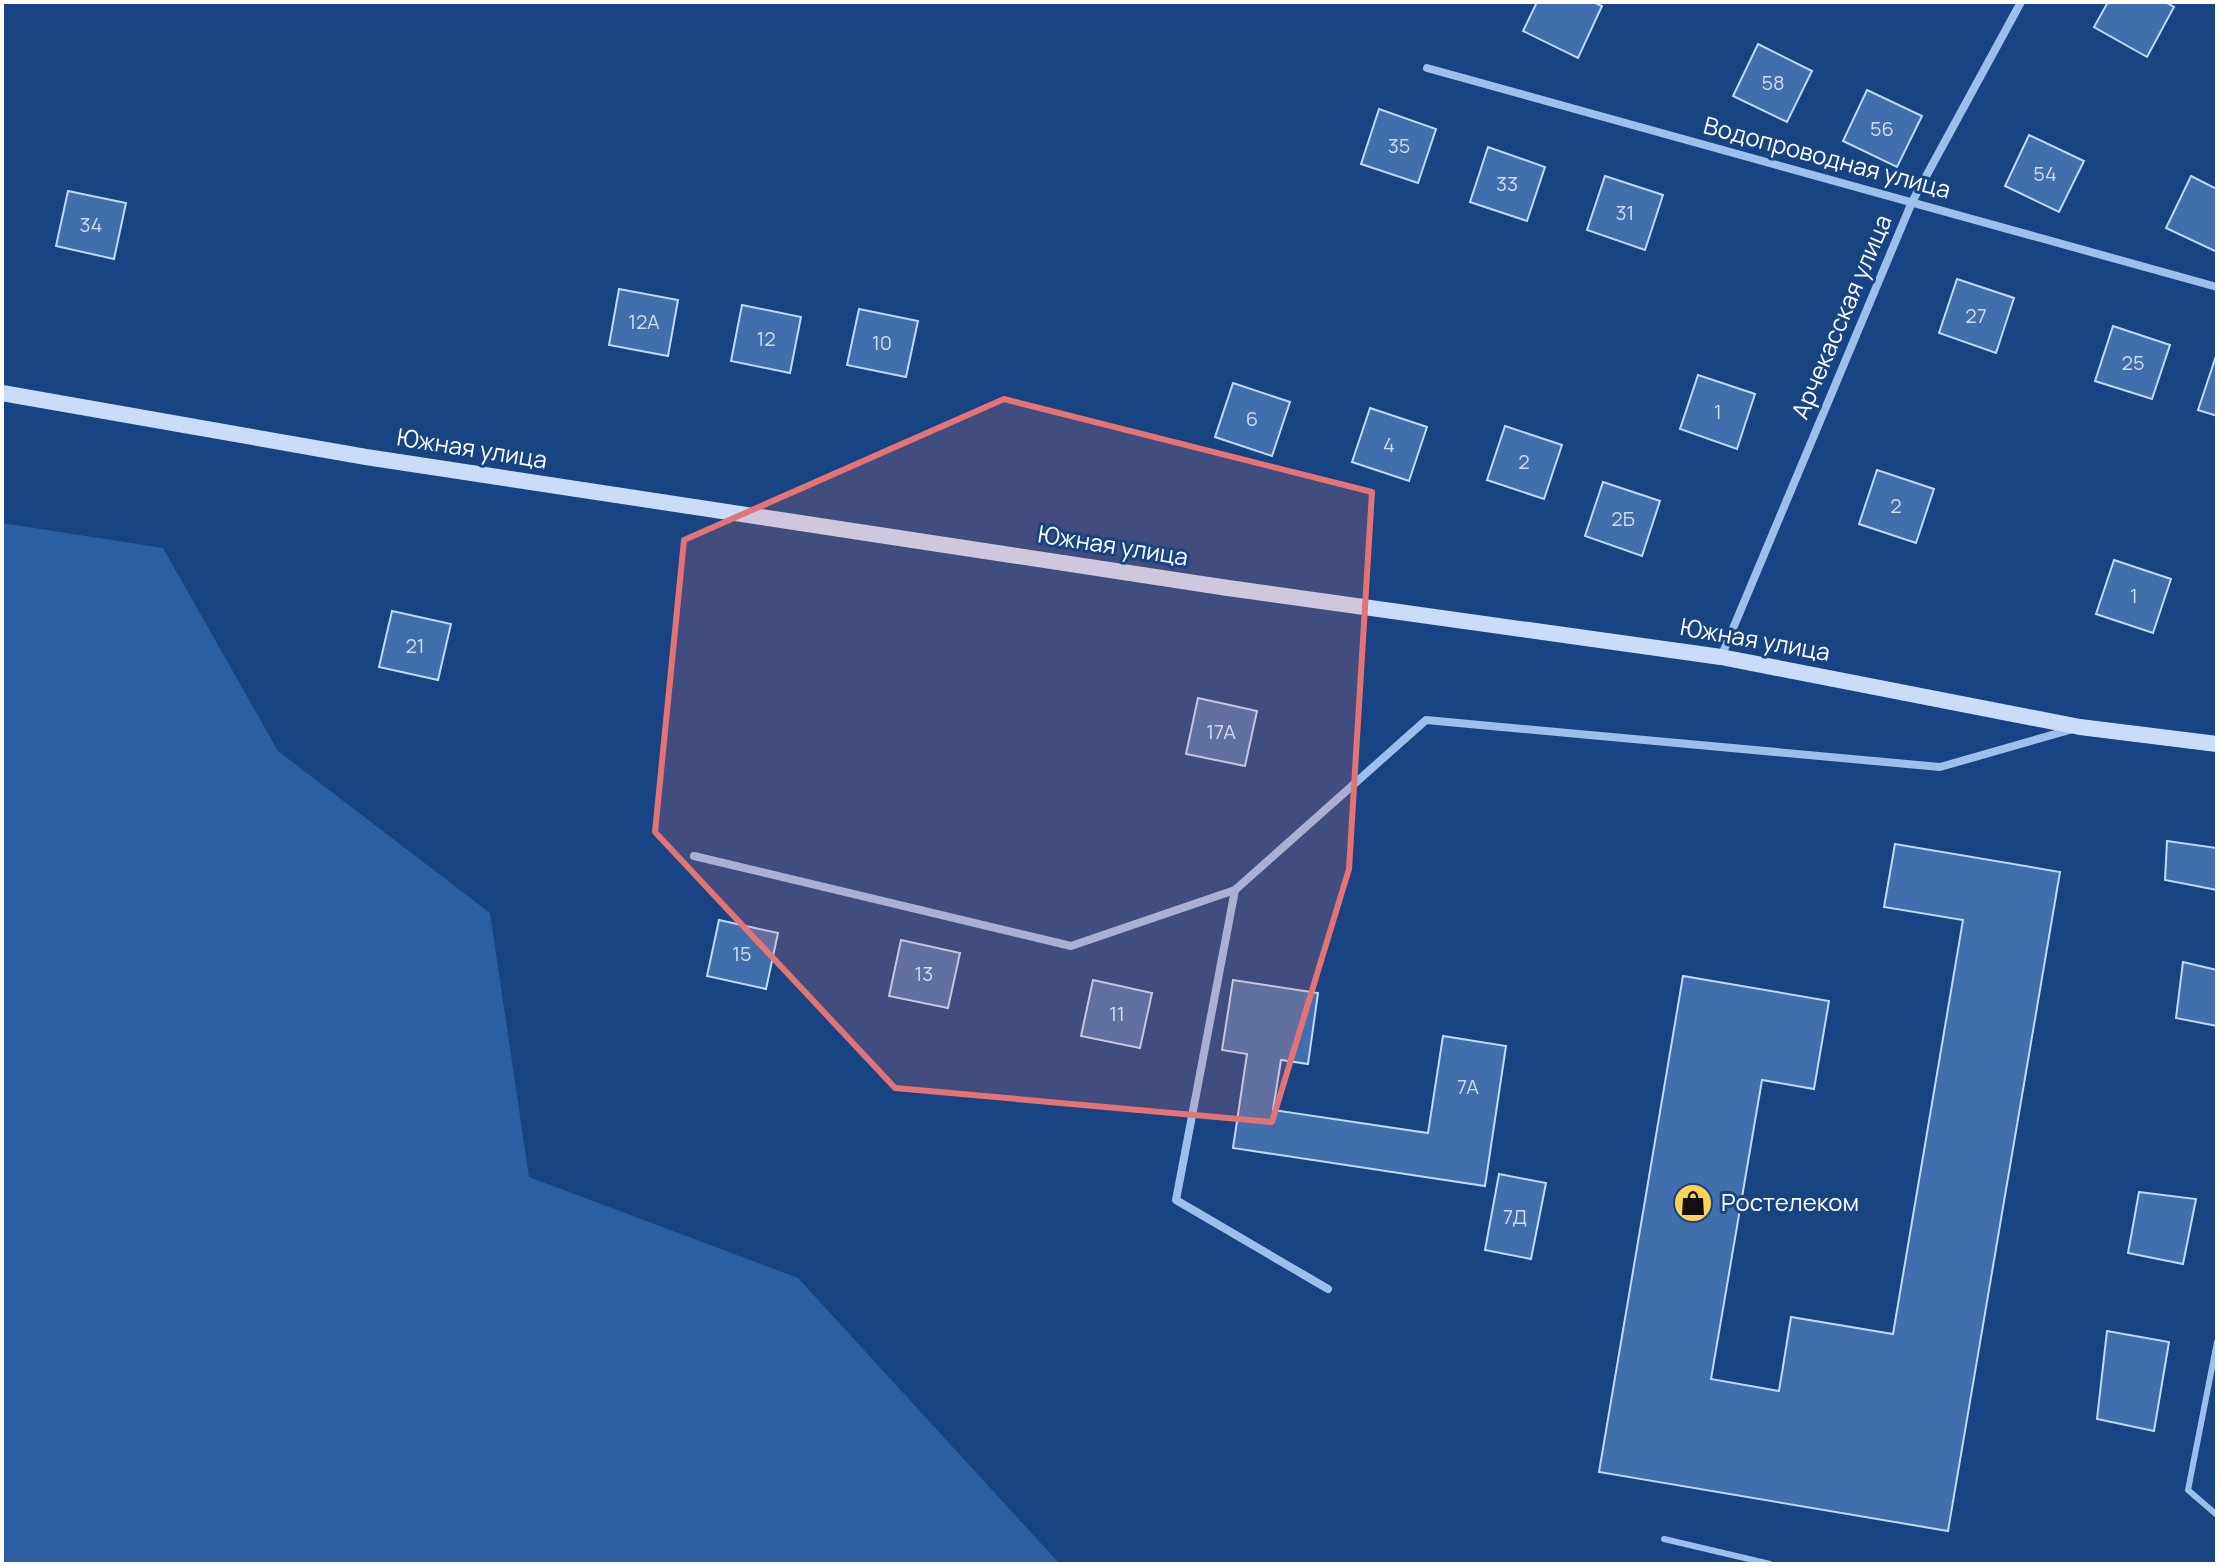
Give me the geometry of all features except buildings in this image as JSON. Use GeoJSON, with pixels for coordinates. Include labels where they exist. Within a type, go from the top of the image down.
{"type":"FeatureCollection","features":[{"type":"Feature","properties":{"kind":"street","name":"Арчекасская улица"},"geometry":{"type":"LineString","coordinates":[[1721,657],[1912,202],[2021,2]]}},
{"type":"Feature","properties":{"kind":"street","name":"Водопроводная улица"},"geometry":{"type":"LineString","coordinates":[[1427,68],[2217,287]]}},
{"type":"Feature","properties":{"kind":"street","name":"Южная улица"},"geometry":{"type":"LineString","coordinates":[[2,393],[366,457],[1228,588],[1721,657],[2080,727],[2216,740]]}},
{"type":"Feature","properties":{"kind":"street"},"geometry":{"type":"LineString","coordinates":[[694,856],[1071,946],[1235,890],[1426,720],[1940,767],[2080,727]]}},
{"type":"Feature","properties":{"kind":"street"},"geometry":{"type":"LineString","coordinates":[[1235,890],[1176,1200],[1328,1289]]}},
{"type":"Feature","properties":{"kind":"lane"},"geometry":{"type":"LineString","coordinates":[[2217,1342],[2188,1490],[2217,1515]]}},
{"type":"Feature","properties":{"kind":"lane"},"geometry":{"type":"LineString","coordinates":[[1664,1539],[1770,1564]]}},
{"type":"Feature","properties":{"kind":"highlighted area"},"geometry":{"type":"Polygon","coordinates":[[[1004,399],[1372,492],[1349,869],[1272,1122],[895,1088],[655,832],[684,540],[1004,399]]]}},
{"type":"Feature","properties":{"kind":"shaded area"},"geometry":{"type":"Polygon","coordinates":[[[2,523],[163,548],[278,751],[490,913],[529,1177],[798,1278],[1060,1564],[2,1564],[2,523]]]}},
{"type":"Feature","properties":{"kind":"place","name":"Ростелеком"},"geometry":{"type":"Point","coordinates":[1693,1203]}}]}
